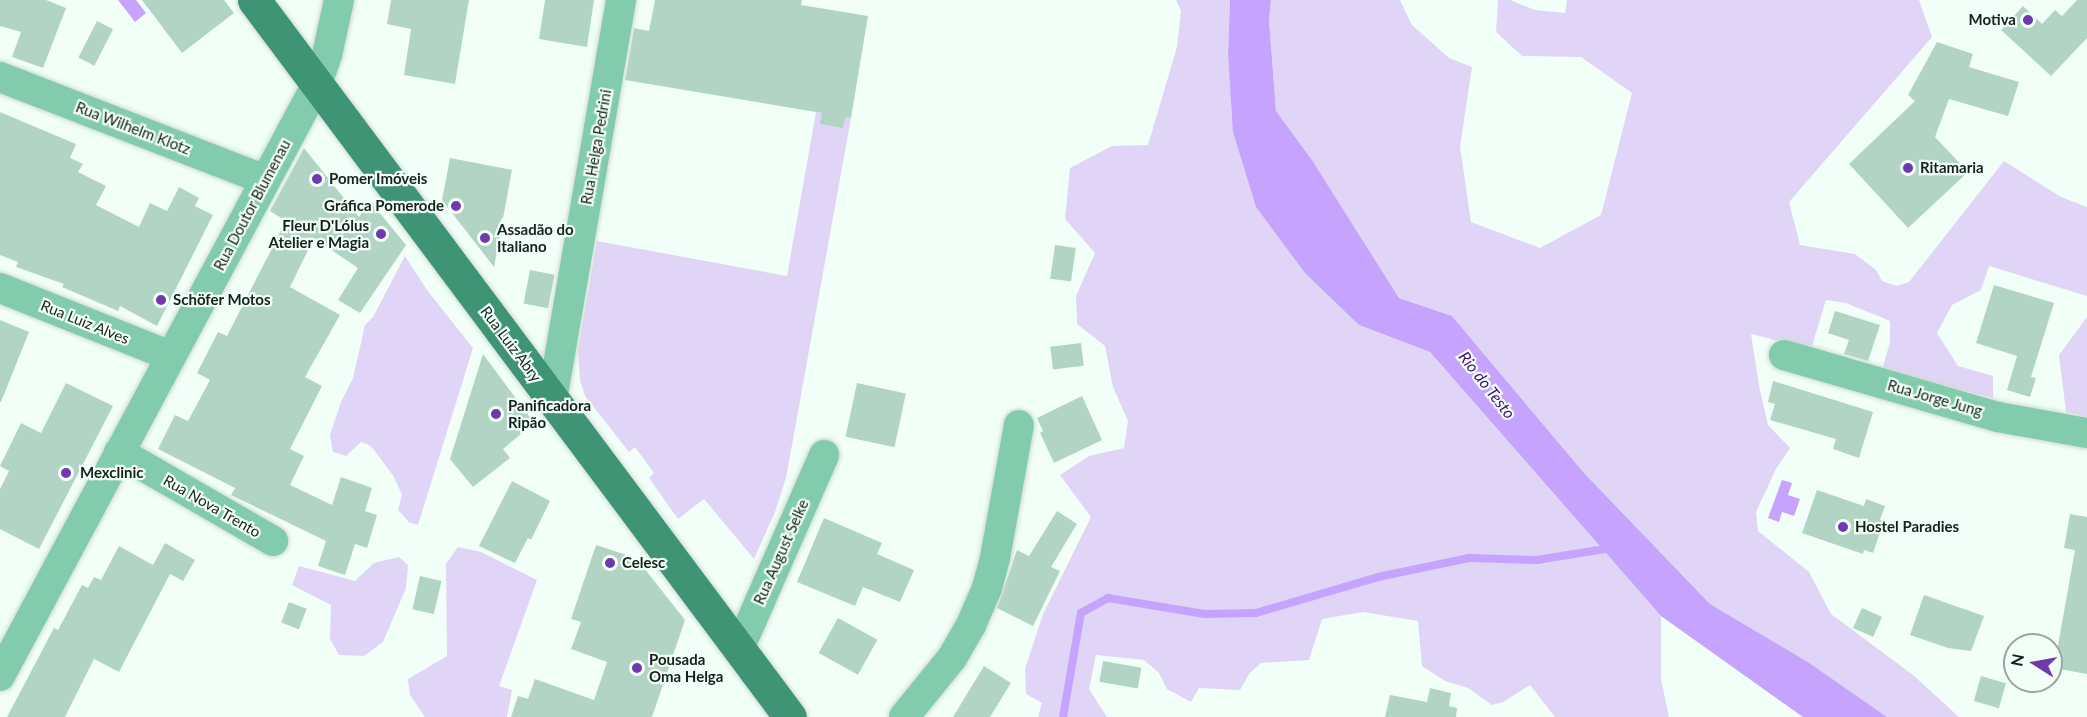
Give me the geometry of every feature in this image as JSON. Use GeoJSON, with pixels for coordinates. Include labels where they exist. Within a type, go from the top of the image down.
{"type":"FeatureCollection","features":[{"type":"Feature","properties":{"kind":"main road","name":"Rua Luiz Abry"},"geometry":{"type":"LineString","coordinates":[[254,0],[790,717]]}},
{"type":"Feature","properties":{"kind":"street","name":"Rua Doutor Blumenau"},"geometry":{"type":"LineString","coordinates":[[0,676],[317,84],[327,55],[339,0]]}},
{"type":"Feature","properties":{"kind":"street","name":"Rua Helga Pedrini"},"geometry":{"type":"LineString","coordinates":[[552,400],[621,0]]}},
{"type":"Feature","properties":{"kind":"street","name":"Rua Wilhelm Klotz"},"geometry":{"type":"LineString","coordinates":[[0,77],[265,180]]}},
{"type":"Feature","properties":{"kind":"street","name":"Rua Luiz Alves"},"geometry":{"type":"LineString","coordinates":[[0,288],[171,356]]}},
{"type":"Feature","properties":{"kind":"street","name":"Rua Jorge Jung"},"geometry":{"type":"LineString","coordinates":[[1784,355],[1998,417],[2087,433]]}},
{"type":"Feature","properties":{"kind":"street"},"geometry":{"type":"LineString","coordinates":[[904,717],[952,658],[972,625],[987,588],[995,558],[1019,425]]}},
{"type":"Feature","properties":{"kind":"street","name":"Rua Nova Trento"},"geometry":{"type":"LineString","coordinates":[[119,452],[273,542]]}},
{"type":"Feature","properties":{"kind":"street","name":"Rua August Selke"},"geometry":{"type":"LineString","coordinates":[[739,649],[824,455]]}},
{"type":"Feature","properties":{"kind":"shaded area"},"geometry":{"type":"Polygon","coordinates":[[[1176,0],[1230,0],[1228,53],[1359,325],[1430,352],[1661,616],[1661,679],[1669,717],[1555,717],[1530,685],[1503,702],[1492,705],[1468,688],[1445,681],[1422,666],[1418,621],[1363,612],[1322,619],[1309,660],[1261,663],[1249,674],[1240,690],[1199,688],[1191,702],[1167,689],[1159,673],[1144,660],[1096,655],[1089,689],[1107,717],[1038,717],[1042,703],[1026,694],[1025,669],[1043,614],[1091,517],[1060,475],[1089,456],[1124,448],[1128,421],[1113,387],[1105,346],[1077,324],[1076,296],[1095,253],[1065,219],[1070,168],[1112,146],[1148,145],[1177,47],[1181,11],[1176,0]]]}},
{"type":"Feature","properties":{"kind":"shaded area"},"geometry":{"type":"Polygon","coordinates":[[[1271,0],[1400,0],[1412,25],[1449,58],[1472,67],[1460,147],[1471,222],[1540,248],[1601,215],[1632,93],[1581,57],[1522,56],[1496,32],[1498,0],[1510,0],[1535,10],[1565,13],[1567,0],[1919,0],[1932,37],[1789,202],[1800,245],[1855,254],[1876,270],[1882,281],[1897,286],[1909,282],[2004,161],[2061,197],[2087,207],[2087,296],[1989,266],[1981,290],[1952,305],[1937,333],[1958,366],[1993,376],[1993,398],[1882,370],[1890,342],[1890,321],[1846,303],[1826,300],[1811,349],[1751,334],[1768,425],[1790,448],[1776,469],[1756,512],[1758,531],[1809,572],[1831,614],[1913,675],[1959,717],[1887,717],[1808,662],[1710,604],[1584,473],[1452,316],[1399,298],[1312,160],[1276,111],[1269,20],[1271,0]]]}},
{"type":"Feature","properties":{"kind":"shaded area"},"geometry":{"type":"Polygon","coordinates":[[[816,112],[851,118],[786,478],[775,512],[754,559],[704,499],[678,519],[649,478],[654,473],[635,447],[629,452],[585,396],[580,380],[578,350],[597,241],[787,276],[816,112]]]}},
{"type":"Feature","properties":{"kind":"shaded area"},"geometry":{"type":"Polygon","coordinates":[[[405,256],[427,290],[473,348],[418,525],[409,522],[398,510],[402,495],[394,477],[371,446],[361,442],[346,456],[333,452],[330,435],[341,402],[353,378],[365,325],[373,317],[405,256]]]}},
{"type":"Feature","properties":{"kind":"shaded area"},"geometry":{"type":"Polygon","coordinates":[[[2087,317],[2087,417],[2066,412],[2059,355],[2087,317]]]}},
{"type":"Feature","properties":{"kind":"shaded area"},"geometry":{"type":"Polygon","coordinates":[[[458,547],[481,552],[537,580],[499,686],[512,690],[507,717],[425,717],[410,695],[408,679],[447,656],[446,564],[458,547]]]}},
{"type":"Feature","properties":{"kind":"shaded area"},"geometry":{"type":"Polygon","coordinates":[[[399,557],[408,565],[406,588],[383,642],[364,656],[339,655],[330,639],[331,605],[292,585],[299,566],[355,581],[374,563],[399,557]]]}},
{"type":"Feature","properties":{"kind":"water"},"geometry":{"type":"Polygon","coordinates":[[[118,0],[136,0],[146,13],[135,22],[118,0]]]}},
{"type":"Feature","properties":{"kind":"water","name":"Rio do Testo"},"geometry":{"type":"Polygon","coordinates":[[[1230,0],[1271,0],[1269,20],[1276,111],[1312,160],[1399,298],[1452,316],[1584,473],[1710,604],[1808,662],[1887,717],[1803,717],[1661,616],[1430,352],[1359,325],[1305,273],[1256,207],[1233,132],[1228,53],[1230,0]]]}},
{"type":"Feature","properties":{"kind":"water"},"geometry":{"type":"Polygon","coordinates":[[[1782,480],[1792,483],[1788,495],[1800,499],[1794,516],[1782,512],[1779,522],[1768,518],[1782,480]]]}},
{"type":"Feature","properties":{"kind":"building"},"geometry":{"type":"Polygon","coordinates":[[[0,0],[46,0],[66,8],[43,68],[12,57],[21,32],[0,26],[0,0]]]}},
{"type":"Feature","properties":{"kind":"building"},"geometry":{"type":"Polygon","coordinates":[[[142,0],[224,0],[234,13],[182,53],[142,0]]]}},
{"type":"Feature","properties":{"kind":"building"},"geometry":{"type":"Polygon","coordinates":[[[391,0],[469,0],[455,84],[404,75],[411,29],[387,24],[391,0]]]}},
{"type":"Feature","properties":{"kind":"building"},"geometry":{"type":"Polygon","coordinates":[[[545,0],[594,0],[587,47],[539,39],[545,0]]]}},
{"type":"Feature","properties":{"kind":"building"},"geometry":{"type":"Polygon","coordinates":[[[655,0],[802,0],[801,5],[868,16],[851,118],[845,117],[843,128],[820,124],[822,113],[625,80],[634,28],[649,31],[655,0]]]}},
{"type":"Feature","properties":{"kind":"building"},"geometry":{"type":"Polygon","coordinates":[[[2077,0],[2087,0],[2087,38],[2051,76],[2001,30],[2023,6],[2042,24],[2055,10],[2062,16],[2077,0]]]}},
{"type":"Feature","properties":{"kind":"building"},"geometry":{"type":"Polygon","coordinates":[[[97,21],[113,29],[94,66],[78,58],[97,21]]]}},
{"type":"Feature","properties":{"kind":"building"},"geometry":{"type":"Polygon","coordinates":[[[1937,42],[1973,54],[1969,67],[2019,82],[2008,116],[1949,99],[1935,137],[1968,172],[1908,228],[1849,164],[1915,101],[1908,95],[1937,42]]]}},
{"type":"Feature","properties":{"kind":"building"},"geometry":{"type":"Polygon","coordinates":[[[0,112],[76,144],[70,158],[83,164],[78,172],[106,186],[96,205],[139,227],[150,203],[167,211],[179,187],[199,198],[195,206],[213,215],[157,326],[120,306],[118,311],[62,287],[64,284],[16,267],[18,262],[0,255],[0,112]]]}},
{"type":"Feature","properties":{"kind":"building"},"geometry":{"type":"Polygon","coordinates":[[[304,148],[359,217],[370,201],[406,245],[360,313],[338,300],[358,268],[314,238],[290,287],[340,315],[305,377],[322,386],[290,449],[304,456],[290,485],[332,505],[341,477],[372,488],[365,511],[377,515],[367,548],[355,544],[345,575],[318,566],[326,541],[231,495],[235,488],[158,449],[175,415],[188,421],[210,380],[197,373],[218,332],[227,336],[286,221],[270,211],[304,148]]]}},
{"type":"Feature","properties":{"kind":"building"},"geometry":{"type":"Polygon","coordinates":[[[450,158],[512,170],[494,267],[442,200],[450,158]]]}},
{"type":"Feature","properties":{"kind":"building"},"geometry":{"type":"Polygon","coordinates":[[[1055,245],[1076,248],[1071,282],[1050,279],[1055,245]]]}},
{"type":"Feature","properties":{"kind":"building"},"geometry":{"type":"Polygon","coordinates":[[[530,270],[555,275],[548,308],[524,303],[530,270]]]}},
{"type":"Feature","properties":{"kind":"building"},"geometry":{"type":"Polygon","coordinates":[[[1994,285],[2054,303],[2031,377],[2036,378],[2030,397],[2007,390],[2017,356],[1976,343],[1994,285]]]}},
{"type":"Feature","properties":{"kind":"building"},"geometry":{"type":"Polygon","coordinates":[[[1835,311],[1880,325],[1868,361],[1844,354],[1849,340],[1828,333],[1835,311]]]}},
{"type":"Feature","properties":{"kind":"building"},"geometry":{"type":"Polygon","coordinates":[[[0,320],[29,332],[1,402],[0,402],[0,320]]]}},
{"type":"Feature","properties":{"kind":"building"},"geometry":{"type":"Polygon","coordinates":[[[1081,343],[1084,366],[1053,370],[1050,347],[1081,343]]]}},
{"type":"Feature","properties":{"kind":"building","name":"Panificadora Ripão"},"geometry":{"type":"Polygon","coordinates":[[[483,354],[534,423],[503,449],[510,458],[473,487],[450,459],[483,354]]]}},
{"type":"Feature","properties":{"kind":"building"},"geometry":{"type":"Polygon","coordinates":[[[1773,381],[1873,412],[1859,458],[1833,449],[1836,439],[1770,420],[1775,404],[1768,402],[1773,381]]]}},
{"type":"Feature","properties":{"kind":"building"},"geometry":{"type":"Polygon","coordinates":[[[66,383],[113,406],[39,549],[0,529],[0,489],[9,471],[0,466],[21,423],[41,433],[66,383]]]}},
{"type":"Feature","properties":{"kind":"building"},"geometry":{"type":"Polygon","coordinates":[[[857,383],[906,393],[894,447],[846,437],[857,383]]]}},
{"type":"Feature","properties":{"kind":"building"},"geometry":{"type":"Polygon","coordinates":[[[1082,396],[1102,440],[1054,463],[1040,433],[1043,431],[1037,418],[1082,396]]]}},
{"type":"Feature","properties":{"kind":"building"},"geometry":{"type":"Polygon","coordinates":[[[512,481],[550,501],[531,540],[528,538],[515,563],[479,546],[512,481]]]}},
{"type":"Feature","properties":{"kind":"building","name":"Hostel Paradies"},"geometry":{"type":"Polygon","coordinates":[[[1817,490],[1864,506],[1866,499],[1885,506],[1880,520],[1884,521],[1873,553],[1864,550],[1863,554],[1802,533],[1817,490]]]}},
{"type":"Feature","properties":{"kind":"building"},"geometry":{"type":"Polygon","coordinates":[[[1057,511],[1077,524],[1051,567],[1060,571],[1033,626],[997,608],[1017,550],[1029,556],[1057,511]]]}},
{"type":"Feature","properties":{"kind":"building"},"geometry":{"type":"Polygon","coordinates":[[[2070,514],[2087,517],[2087,674],[2063,670],[2063,633],[2060,633],[2075,550],[2064,548],[2070,514]]]}},
{"type":"Feature","properties":{"kind":"building"},"geometry":{"type":"Polygon","coordinates":[[[824,518],[882,543],[877,554],[914,570],[900,602],[863,587],[855,606],[797,582],[824,518]]]}},
{"type":"Feature","properties":{"kind":"building"},"geometry":{"type":"Polygon","coordinates":[[[165,543],[195,560],[183,581],[170,574],[119,672],[94,659],[65,717],[7,717],[54,628],[58,630],[82,585],[88,588],[94,577],[101,580],[119,546],[153,565],[165,543]]]}},
{"type":"Feature","properties":{"kind":"building"},"geometry":{"type":"Polygon","coordinates":[[[596,545],[636,558],[685,620],[652,717],[511,717],[518,696],[528,699],[535,679],[594,700],[607,662],[571,649],[581,622],[571,619],[596,545]]]}},
{"type":"Feature","properties":{"kind":"building"},"geometry":{"type":"Polygon","coordinates":[[[420,576],[441,581],[434,614],[412,609],[420,576]]]}},
{"type":"Feature","properties":{"kind":"building"},"geometry":{"type":"Polygon","coordinates":[[[1924,595],[1984,616],[1971,651],[1948,648],[1910,635],[1924,595]]]}},
{"type":"Feature","properties":{"kind":"building"},"geometry":{"type":"Polygon","coordinates":[[[289,602],[307,609],[299,629],[281,623],[289,602]]]}},
{"type":"Feature","properties":{"kind":"building"},"geometry":{"type":"Polygon","coordinates":[[[1862,608],[1882,617],[1873,637],[1853,628],[1862,608]]]}},
{"type":"Feature","properties":{"kind":"building"},"geometry":{"type":"Polygon","coordinates":[[[838,618],[877,640],[858,675],[819,653],[838,618]]]}},
{"type":"Feature","properties":{"kind":"building"},"geometry":{"type":"Polygon","coordinates":[[[1103,661],[1141,668],[1138,688],[1099,682],[1103,661]]]}},
{"type":"Feature","properties":{"kind":"building"},"geometry":{"type":"Polygon","coordinates":[[[984,666],[1011,683],[990,717],[953,717],[984,666]]]}},
{"type":"Feature","properties":{"kind":"building"},"geometry":{"type":"Polygon","coordinates":[[[1981,676],[2003,682],[2003,693],[1999,708],[1974,701],[1981,676]]]}},
{"type":"Feature","properties":{"kind":"building"},"geometry":{"type":"Polygon","coordinates":[[[1430,688],[1451,693],[1449,706],[1457,708],[1456,717],[1385,717],[1390,695],[1427,702],[1430,688]]]}},
{"type":"Feature","properties":{"kind":"waterway"},"geometry":{"type":"LineString","coordinates":[[1063,717],[1081,613],[1108,598],[1205,614],[1256,613],[1378,577],[1469,558],[1537,560],[1611,548]]}},
{"type":"Feature","properties":{"kind":"place","name":"Motiva"},"geometry":{"type":"Point","coordinates":[2028,20]}},
{"type":"Feature","properties":{"kind":"place","name":"Ritamaria"},"geometry":{"type":"Point","coordinates":[1908,168]}},
{"type":"Feature","properties":{"kind":"place","name":"Pomer Imóveis"},"geometry":{"type":"Point","coordinates":[317,179]}},
{"type":"Feature","properties":{"kind":"place","name":"Gráfica Pomerode"},"geometry":{"type":"Point","coordinates":[456,206]}},
{"type":"Feature","properties":{"kind":"place","name":"Fleur D'Lólus Atelier e Magia"},"geometry":{"type":"Point","coordinates":[381,234]}},
{"type":"Feature","properties":{"kind":"place","name":"Assadão do Italiano"},"geometry":{"type":"Point","coordinates":[485,238]}},
{"type":"Feature","properties":{"kind":"place","name":"Schöfer Motos"},"geometry":{"type":"Point","coordinates":[161,300]}},
{"type":"Feature","properties":{"kind":"place","name":"Panificadora Ripão"},"geometry":{"type":"Point","coordinates":[496,414]}},
{"type":"Feature","properties":{"kind":"place","name":"Mexclinic"},"geometry":{"type":"Point","coordinates":[66,473]}},
{"type":"Feature","properties":{"kind":"place","name":"Hostel Paradies"},"geometry":{"type":"Point","coordinates":[1843,527]}},
{"type":"Feature","properties":{"kind":"place","name":"Celesc"},"geometry":{"type":"Point","coordinates":[610,563]}},
{"type":"Feature","properties":{"kind":"place","name":"Pousada Oma Helga"},"geometry":{"type":"Point","coordinates":[637,668]}}]}
